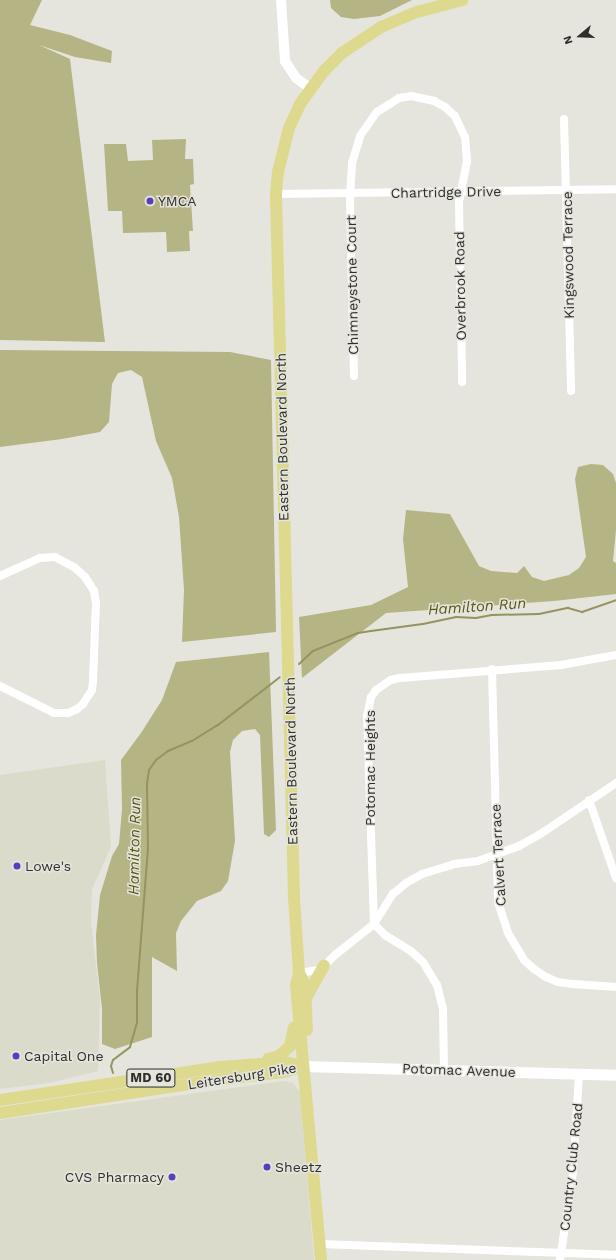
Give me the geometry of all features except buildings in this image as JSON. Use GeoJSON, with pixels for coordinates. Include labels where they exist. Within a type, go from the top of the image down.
{"type":"FeatureCollection","features":[{"type":"Feature","properties":{"kind":"main road","name":"Eastern Boulevard North"},"geometry":{"type":"LineString","coordinates":[[321,1260],[303,1066],[301,1003],[296,985],[299,973],[294,881],[276,194],[279,165],[289,128],[300,104],[324,71],[342,53],[374,30],[418,12],[462,0]]}},
{"type":"Feature","properties":{"kind":"main road"},"geometry":{"type":"LineString","coordinates":[[221,1067],[279,1056],[290,1046],[294,1033],[294,1012],[324,966]]}},
{"type":"Feature","properties":{"kind":"main road","name":"Leitersburg Pike"},"geometry":{"type":"LineString","coordinates":[[0,1100],[221,1067],[285,1062],[303,1066]]}},
{"type":"Feature","properties":{"kind":"main road","name":"Potomac Avenue"},"geometry":{"type":"LineString","coordinates":[[303,1066],[616,1075]]}},
{"type":"Feature","properties":{"kind":"main road","name":"Leitersburg Pike"},"geometry":{"type":"LineString","coordinates":[[0,1114],[223,1079],[284,1072],[303,1066]]}},
{"type":"Feature","properties":{"kind":"street"},"geometry":{"type":"LineString","coordinates":[[281,0],[285,61],[296,78],[311,89]]}},
{"type":"Feature","properties":{"kind":"street"},"geometry":{"type":"LineString","coordinates":[[350,194],[352,163],[355,150],[368,122],[387,104],[399,98],[411,96],[434,101],[454,116],[461,126],[467,148],[467,161],[460,191]]}},
{"type":"Feature","properties":{"kind":"street","name":"Kingswood Terrace"},"geometry":{"type":"LineString","coordinates":[[564,119],[571,391]]}},
{"type":"Feature","properties":{"kind":"street","name":"Chartridge Drive"},"geometry":{"type":"LineString","coordinates":[[276,194],[616,189]]}},
{"type":"Feature","properties":{"kind":"street","name":"Overbrook Road"},"geometry":{"type":"LineString","coordinates":[[460,191],[462,382]]}},
{"type":"Feature","properties":{"kind":"street","name":"Chimneystone Court"},"geometry":{"type":"LineString","coordinates":[[350,194],[354,376]]}},
{"type":"Feature","properties":{"kind":"street"},"geometry":{"type":"LineString","coordinates":[[0,576],[40,558],[55,557],[74,567],[85,576],[94,591],[96,603],[92,690],[83,704],[77,709],[68,713],[54,713],[0,686]]}},
{"type":"Feature","properties":{"kind":"street","name":"Potomac Heights"},"geometry":{"type":"LineString","coordinates":[[374,924],[367,716],[371,697],[379,687],[391,680],[561,665],[616,655]]}},
{"type":"Feature","properties":{"kind":"street","name":"Calvert Terrace"},"geometry":{"type":"LineString","coordinates":[[492,670],[498,902],[502,918],[508,933],[524,960],[534,970],[558,982],[616,987]]}},
{"type":"Feature","properties":{"kind":"street"},"geometry":{"type":"LineString","coordinates":[[299,973],[319,970],[324,966],[335,955],[374,924],[393,894],[422,874],[454,864],[478,861],[497,856],[539,835],[616,783]]}},
{"type":"Feature","properties":{"kind":"street"},"geometry":{"type":"LineString","coordinates":[[589,800],[616,878]]}},
{"type":"Feature","properties":{"kind":"street"},"geometry":{"type":"LineString","coordinates":[[374,924],[385,935],[411,950],[423,962],[437,985],[443,1009],[444,1070]]}},
{"type":"Feature","properties":{"kind":"street","name":"Country Club Road"},"geometry":{"type":"LineString","coordinates":[[560,1257],[573,1172],[579,1074]]}},
{"type":"Feature","properties":{"kind":"street"},"geometry":{"type":"LineString","coordinates":[[320,1244],[560,1257],[616,1255]]}},
{"type":"Feature","properties":{"kind":"shaded area"},"geometry":{"type":"Polygon","coordinates":[[[0,0],[42,0],[30,25],[70,35],[112,51],[111,63],[75,57],[39,45],[70,59],[105,342],[0,340],[0,0]]]}},
{"type":"Feature","properties":{"kind":"shaded area"},"geometry":{"type":"Polygon","coordinates":[[[330,0],[412,0],[380,16],[354,19],[341,17],[331,8],[330,0]]]}},
{"type":"Feature","properties":{"kind":"shaded area","name":"YMCA"},"geometry":{"type":"Polygon","coordinates":[[[186,139],[185,159],[193,159],[194,184],[190,185],[193,231],[189,231],[190,251],[167,252],[166,232],[123,233],[122,211],[108,211],[104,144],[126,144],[128,161],[153,160],[152,140],[186,139]]]}},
{"type":"Feature","properties":{"kind":"shaded area"},"geometry":{"type":"Polygon","coordinates":[[[0,350],[230,352],[271,360],[276,632],[182,642],[184,590],[179,517],[172,478],[156,441],[142,377],[131,370],[118,373],[112,384],[109,422],[100,432],[62,439],[0,447],[0,350]]]}},
{"type":"Feature","properties":{"kind":"shaded area"},"geometry":{"type":"Polygon","coordinates":[[[591,464],[603,465],[613,474],[616,483],[616,530],[613,561],[616,563],[616,594],[554,601],[386,613],[302,678],[299,617],[371,605],[408,587],[403,539],[406,510],[450,514],[479,566],[491,571],[517,573],[524,566],[532,577],[544,581],[569,575],[579,568],[586,557],[575,479],[578,467],[591,464]]]}},
{"type":"Feature","properties":{"kind":"shaded area"},"geometry":{"type":"Polygon","coordinates":[[[269,652],[276,830],[269,837],[264,834],[260,735],[255,729],[242,731],[233,740],[230,752],[235,841],[228,881],[221,891],[197,901],[181,921],[176,933],[177,971],[152,957],[152,1037],[115,1049],[102,1044],[102,1009],[97,963],[96,935],[100,895],[112,856],[119,844],[122,809],[121,760],[141,733],[162,700],[176,662],[269,652]]]}},
{"type":"Feature","properties":{"kind":"shaded area"},"geometry":{"type":"Polygon","coordinates":[[[105,760],[111,847],[92,889],[91,922],[100,999],[98,1071],[49,1083],[0,1089],[0,775],[105,760]]]}},
{"type":"Feature","properties":{"kind":"shaded area"},"geometry":{"type":"Polygon","coordinates":[[[284,1081],[293,1083],[300,1092],[314,1260],[0,1260],[0,1120],[284,1081]]]}},
{"type":"Feature","properties":{"kind":"waterway","name":"Hamilton Run"},"geometry":{"type":"LineString","coordinates":[[299,664],[313,651],[358,633],[423,624],[456,617],[476,618],[492,615],[539,614],[568,608],[582,612],[616,600]]}},
{"type":"Feature","properties":{"kind":"waterway","name":"Hamilton Run"},"geometry":{"type":"LineString","coordinates":[[113,1073],[111,1066],[113,1060],[130,1047],[137,1022],[137,991],[148,849],[147,784],[149,770],[156,760],[168,751],[192,741],[218,725],[280,677]]}},
{"type":"Feature","properties":{"kind":"place","name":"YMCA"},"geometry":{"type":"Point","coordinates":[150,201]}},
{"type":"Feature","properties":{"kind":"place","name":"Lowe's"},"geometry":{"type":"Point","coordinates":[17,866]}},
{"type":"Feature","properties":{"kind":"place","name":"Capital One"},"geometry":{"type":"Point","coordinates":[16,1056]}},
{"type":"Feature","properties":{"kind":"place","name":"Sheetz"},"geometry":{"type":"Point","coordinates":[267,1167]}},
{"type":"Feature","properties":{"kind":"place","name":"CVS Pharmacy"},"geometry":{"type":"Point","coordinates":[172,1177]}}]}
